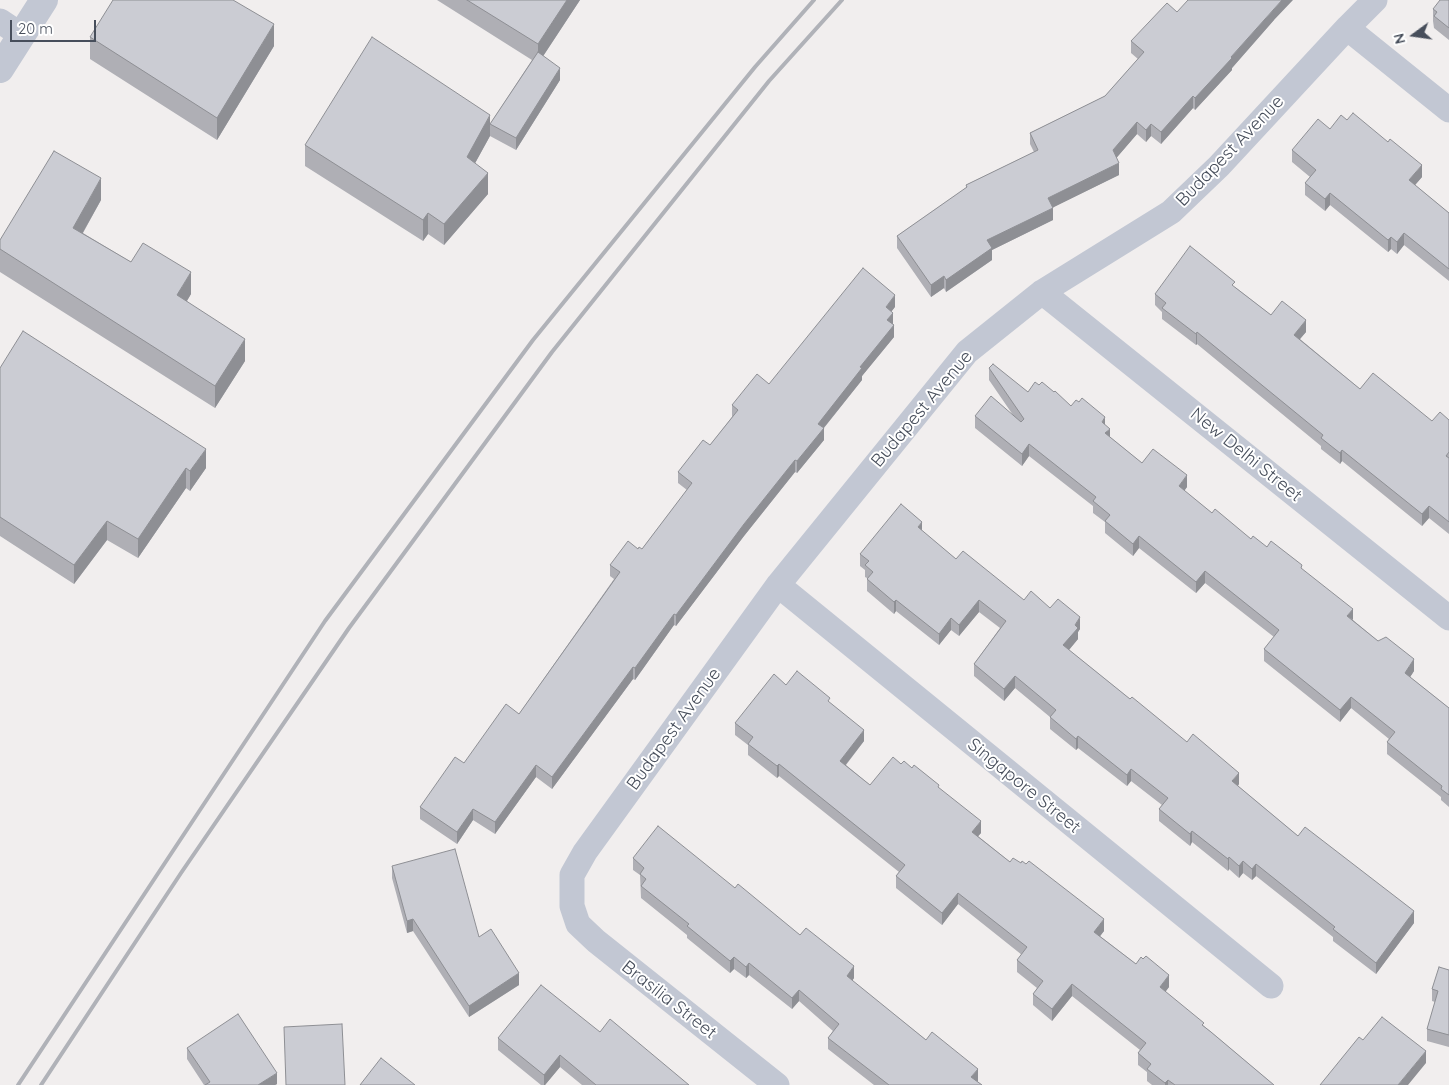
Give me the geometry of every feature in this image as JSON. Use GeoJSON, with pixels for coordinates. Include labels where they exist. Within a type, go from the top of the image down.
{"type":"FeatureCollection","features":[{"type":"Feature","properties":{"kind":"street"},"geometry":{"type":"LineString","coordinates":[[0,69],[11,28],[44,0]]}},
{"type":"Feature","properties":{"kind":"street","name":"Budapest Avenue"},"geometry":{"type":"LineString","coordinates":[[572,906],[572,876],[585,852],[778,585],[968,352],[1042,292],[1171,212],[1219,166],[1375,0]]}},
{"type":"Feature","properties":{"kind":"street"},"geometry":{"type":"LineString","coordinates":[[1347,28],[1449,110]]}},
{"type":"Feature","properties":{"kind":"street","name":"New Delhi Street"},"geometry":{"type":"LineString","coordinates":[[1042,292],[1449,618]]}},
{"type":"Feature","properties":{"kind":"street","name":"Singapore Street"},"geometry":{"type":"LineString","coordinates":[[778,585],[1271,986]]}},
{"type":"Feature","properties":{"kind":"street","name":"Brasilia Street"},"geometry":{"type":"LineString","coordinates":[[572,906],[578,924],[596,942],[777,1085]]}},
{"type":"Feature","properties":{"kind":"building"},"geometry":{"type":"Polygon","coordinates":[[[113,0],[233,0],[274,24],[217,118],[90,37],[113,0]]]}},
{"type":"Feature","properties":{"kind":"building"},"geometry":{"type":"Polygon","coordinates":[[[467,0],[567,0],[538,44],[467,0]]]}},
{"type":"Feature","properties":{"kind":"building"},"geometry":{"type":"Polygon","coordinates":[[[1188,0],[1282,0],[1232,58],[1195,98],[1193,96],[1161,132],[1151,124],[1146,130],[1137,122],[1113,150],[1119,163],[1048,198],[1053,208],[987,240],[992,248],[946,280],[944,276],[931,285],[897,236],[967,187],[966,185],[1038,150],[1030,133],[1105,96],[1144,52],[1131,41],[1167,3],[1177,12],[1188,0]]]}},
{"type":"Feature","properties":{"kind":"building"},"geometry":{"type":"Polygon","coordinates":[[[1440,0],[1449,0],[1449,28],[1434,16],[1437,12],[1433,9],[1440,0]]]}},
{"type":"Feature","properties":{"kind":"building"},"geometry":{"type":"Polygon","coordinates":[[[372,37],[490,115],[467,157],[488,173],[444,224],[428,213],[423,220],[305,145],[372,37]]]}},
{"type":"Feature","properties":{"kind":"building"},"geometry":{"type":"Polygon","coordinates":[[[538,52],[560,68],[516,138],[490,124],[538,52]]]}},
{"type":"Feature","properties":{"kind":"building"},"geometry":{"type":"Polygon","coordinates":[[[1353,113],[1388,142],[1390,139],[1422,165],[1409,180],[1449,213],[1449,269],[1404,233],[1397,242],[1391,237],[1388,240],[1330,193],[1325,199],[1305,183],[1316,170],[1292,150],[1318,119],[1330,129],[1341,115],[1347,120],[1353,113]]]}},
{"type":"Feature","properties":{"kind":"building"},"geometry":{"type":"Polygon","coordinates":[[[54,151],[101,178],[73,228],[131,262],[143,243],[191,272],[177,295],[245,339],[215,386],[0,249],[0,240],[54,151]]]}},
{"type":"Feature","properties":{"kind":"building"},"geometry":{"type":"Polygon","coordinates":[[[1190,246],[1235,282],[1232,285],[1271,315],[1282,301],[1306,320],[1294,335],[1360,389],[1373,373],[1432,421],[1440,412],[1449,420],[1449,452],[1446,456],[1449,458],[1449,522],[1429,506],[1422,514],[1342,450],[1340,453],[1321,438],[1323,435],[1197,332],[1196,334],[1162,308],[1166,303],[1155,294],[1190,246]]]}},
{"type":"Feature","properties":{"kind":"building"},"geometry":{"type":"Polygon","coordinates":[[[863,268],[895,295],[886,307],[893,313],[887,320],[894,325],[818,424],[824,428],[797,461],[795,460],[744,524],[635,668],[633,667],[552,777],[536,765],[495,822],[473,809],[457,832],[420,807],[455,757],[464,763],[506,704],[519,714],[620,572],[610,565],[628,541],[638,549],[639,547],[642,549],[692,483],[678,472],[703,440],[710,445],[738,410],[732,405],[757,374],[769,384],[863,268]]]}},
{"type":"Feature","properties":{"kind":"building"},"geometry":{"type":"Polygon","coordinates":[[[23,331],[206,449],[190,471],[186,468],[138,539],[107,521],[74,565],[0,517],[0,368],[23,331]]]}},
{"type":"Feature","properties":{"kind":"building"},"geometry":{"type":"Polygon","coordinates":[[[993,364],[1028,392],[1035,382],[1039,385],[1042,382],[1071,406],[1076,400],[1079,402],[1082,398],[1105,417],[1102,422],[1110,429],[1105,433],[1142,463],[1153,449],[1187,475],[1179,486],[1212,513],[1215,509],[1251,539],[1253,536],[1267,547],[1271,541],[1302,565],[1301,568],[1353,609],[1347,616],[1378,641],[1386,637],[1414,659],[1405,673],[1449,708],[1449,795],[1441,789],[1442,786],[1387,742],[1395,732],[1351,697],[1340,710],[1264,649],[1279,630],[1205,571],[1196,582],[1139,536],[1133,544],[1105,521],[1110,515],[1093,501],[1096,497],[1029,444],[1022,454],[975,416],[991,396],[1021,422],[1024,419],[989,368],[993,364]]]}},
{"type":"Feature","properties":{"kind":"building"},"geometry":{"type":"Polygon","coordinates":[[[901,504],[922,522],[918,527],[956,559],[963,551],[1024,600],[1031,591],[1050,608],[1058,599],[1080,617],[1075,625],[1078,628],[1063,645],[1130,699],[1132,697],[1187,742],[1193,734],[1239,773],[1232,781],[1298,836],[1305,827],[1414,911],[1376,963],[1333,929],[1335,927],[1256,864],[1252,869],[1243,861],[1239,866],[1192,831],[1190,834],[1159,809],[1168,798],[1131,769],[1127,775],[1078,736],[1076,739],[1050,717],[1056,710],[1015,676],[1004,689],[974,664],[1006,621],[979,600],[959,625],[951,618],[939,634],[896,600],[894,602],[867,579],[873,572],[865,565],[869,561],[860,554],[901,504]]]}},
{"type":"Feature","properties":{"kind":"building"},"geometry":{"type":"Polygon","coordinates":[[[797,671],[830,698],[828,701],[864,730],[840,761],[870,785],[893,757],[901,764],[904,761],[912,768],[914,765],[981,821],[972,832],[1010,862],[1013,858],[1026,864],[1029,861],[1104,919],[1094,932],[1136,964],[1141,957],[1143,959],[1146,956],[1169,975],[1160,987],[1274,1085],[1175,1085],[1168,1080],[1165,1083],[1147,1069],[1151,1064],[1138,1053],[1146,1043],[1072,984],[1052,1009],[1033,994],[1043,981],[1017,960],[1027,947],[958,893],[942,913],[896,876],[905,865],[779,764],[777,766],[748,744],[753,737],[735,723],[774,674],[786,685],[797,671]]]}},
{"type":"Feature","properties":{"kind":"building"},"geometry":{"type":"Polygon","coordinates":[[[658,826],[735,888],[738,884],[800,935],[806,928],[854,966],[847,976],[926,1040],[932,1032],[978,1069],[971,1077],[982,1085],[889,1085],[828,1038],[839,1024],[799,990],[792,998],[749,963],[746,967],[734,957],[730,961],[687,926],[689,924],[641,886],[646,879],[640,874],[644,868],[633,858],[658,826]]]}},
{"type":"Feature","properties":{"kind":"building"},"geometry":{"type":"Polygon","coordinates":[[[455,849],[479,937],[491,929],[519,973],[469,1006],[413,919],[407,921],[392,866],[455,849]]]}},
{"type":"Feature","properties":{"kind":"building"},"geometry":{"type":"Polygon","coordinates":[[[1439,967],[1449,970],[1449,1035],[1427,1029],[1438,991],[1432,989],[1439,967]]]}},
{"type":"Feature","properties":{"kind":"building"},"geometry":{"type":"Polygon","coordinates":[[[541,985],[600,1032],[610,1019],[689,1085],[596,1085],[560,1055],[544,1075],[498,1038],[541,985]]]}},
{"type":"Feature","properties":{"kind":"building"},"geometry":{"type":"Polygon","coordinates":[[[238,1014],[277,1073],[258,1085],[205,1085],[210,1082],[187,1048],[238,1014]]]}},
{"type":"Feature","properties":{"kind":"building"},"geometry":{"type":"Polygon","coordinates":[[[1382,1017],[1426,1051],[1398,1085],[1320,1085],[1359,1037],[1363,1040],[1382,1017]]]}},
{"type":"Feature","properties":{"kind":"building"},"geometry":{"type":"Polygon","coordinates":[[[342,1024],[345,1085],[286,1085],[284,1027],[342,1024]]]}},
{"type":"Feature","properties":{"kind":"building"},"geometry":{"type":"Polygon","coordinates":[[[381,1058],[415,1085],[360,1085],[381,1058]]]}},
{"type":"Feature","properties":{"kind":"railway"},"geometry":{"type":"LineString","coordinates":[[18,1085],[325,621],[533,340],[755,67],[814,0]]}},
{"type":"Feature","properties":{"kind":"railway"},"geometry":{"type":"LineString","coordinates":[[41,1085],[181,873],[349,628],[552,352],[769,81],[842,0]]}}]}
